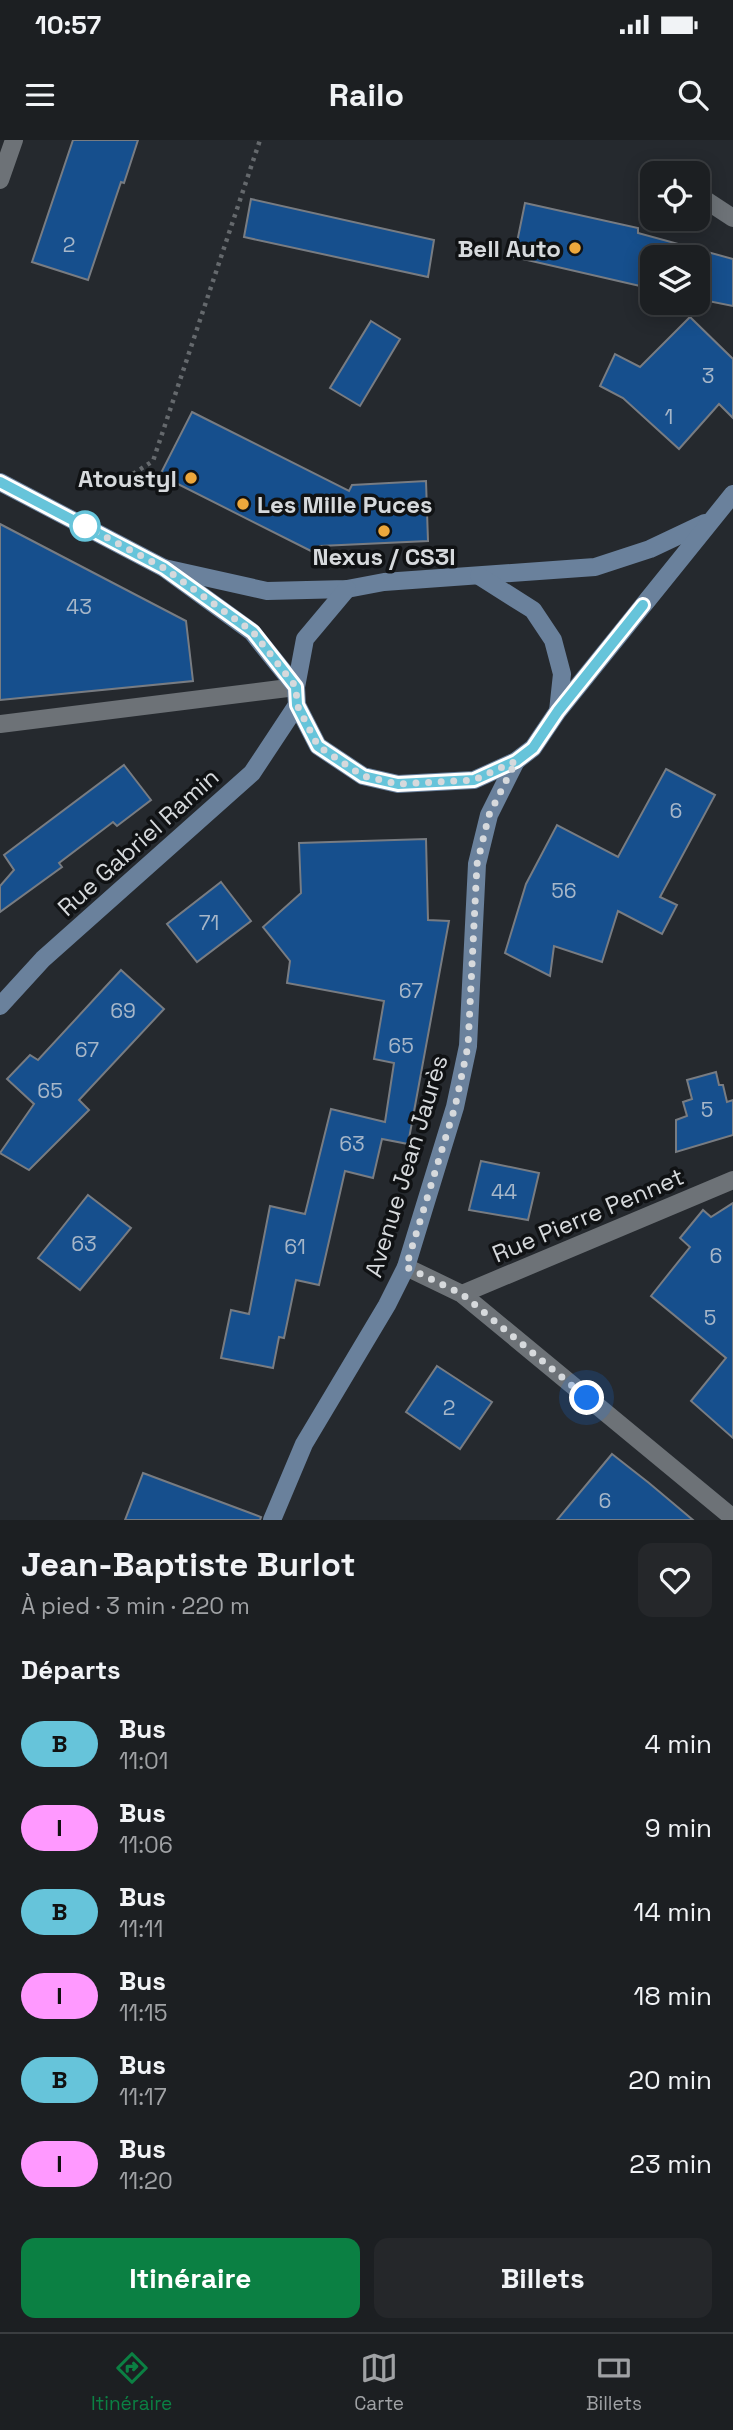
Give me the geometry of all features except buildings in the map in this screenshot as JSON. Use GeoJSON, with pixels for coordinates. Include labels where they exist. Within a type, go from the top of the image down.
{"type":"FeatureCollection","features":[{"type":"Feature","properties":{"kind":"main road"},"geometry":{"type":"LineString","coordinates":[[0,482],[164,568],[253,632],[296,696],[318,746],[363,776],[398,784],[474,780],[516,761],[533,748],[558,711],[733,494]]}},
{"type":"Feature","properties":{"kind":"main road"},"geometry":{"type":"LineString","coordinates":[[164,568],[267,591],[347,589],[384,582],[595,567],[650,549],[711,520]]}},
{"type":"Feature","properties":{"kind":"main road"},"geometry":{"type":"LineString","coordinates":[[480,576],[533,610],[553,640],[562,674],[558,711]]}},
{"type":"Feature","properties":{"kind":"main road"},"geometry":{"type":"LineString","coordinates":[[296,696],[305,639],[347,589]]}},
{"type":"Feature","properties":{"kind":"main road","name":"Rue Gabriel Ramin"},"geometry":{"type":"LineString","coordinates":[[0,1006],[43,959],[252,773],[296,696]]}},
{"type":"Feature","properties":{"kind":"main road","name":"Avenue Jean Jaurès"},"geometry":{"type":"LineString","coordinates":[[272,1520],[304,1444],[387,1306],[406,1267],[455,1107],[468,1046],[477,864],[489,815],[516,761]]}},
{"type":"Feature","properties":{"kind":"street"},"geometry":{"type":"LineString","coordinates":[[0,180],[13,140]]}},
{"type":"Feature","properties":{"kind":"street"},"geometry":{"type":"LineString","coordinates":[[710,203],[733,218]]}},
{"type":"Feature","properties":{"kind":"street"},"geometry":{"type":"LineString","coordinates":[[0,724],[296,696]]}},
{"type":"Feature","properties":{"kind":"street","name":"Rue Pierre Pennet"},"geometry":{"type":"LineString","coordinates":[[462,1294],[733,1180]]}},
{"type":"Feature","properties":{"kind":"street"},"geometry":{"type":"LineString","coordinates":[[406,1267],[462,1294],[733,1518]]}},
{"type":"Feature","properties":{"kind":"path"},"geometry":{"type":"LineString","coordinates":[[133,474],[153,461],[260,140]]}},
{"type":"Feature","properties":{"kind":"bus line","name":"B"},"geometry":{"type":"LineString","coordinates":[[0,482],[164,568],[253,632],[296,687],[297,705],[318,746],[363,776],[398,784],[474,780],[516,761],[533,748],[558,711],[643,605]]}},
{"type":"Feature","properties":{"kind":"place","name":"Bell Auto"},"geometry":{"type":"Point","coordinates":[575,248]}},
{"type":"Feature","properties":{"kind":"place","name":"Atoustyl"},"geometry":{"type":"Point","coordinates":[191,478]}},
{"type":"Feature","properties":{"kind":"place","name":"Les Mille Puces"},"geometry":{"type":"Point","coordinates":[243,504]}},
{"type":"Feature","properties":{"kind":"place","name":"Nexus / CS3I"},"geometry":{"type":"Point","coordinates":[384,531]}},
{"type":"Feature","properties":{"kind":"route"},"geometry":{"type":"LineString","coordinates":[[85,526],[164,568],[253,632],[296,687],[297,705],[318,746],[363,776],[398,784],[474,780],[516,761],[489,815],[477,864],[468,1046],[455,1107],[406,1267],[462,1294],[587,1398]]}}]}
